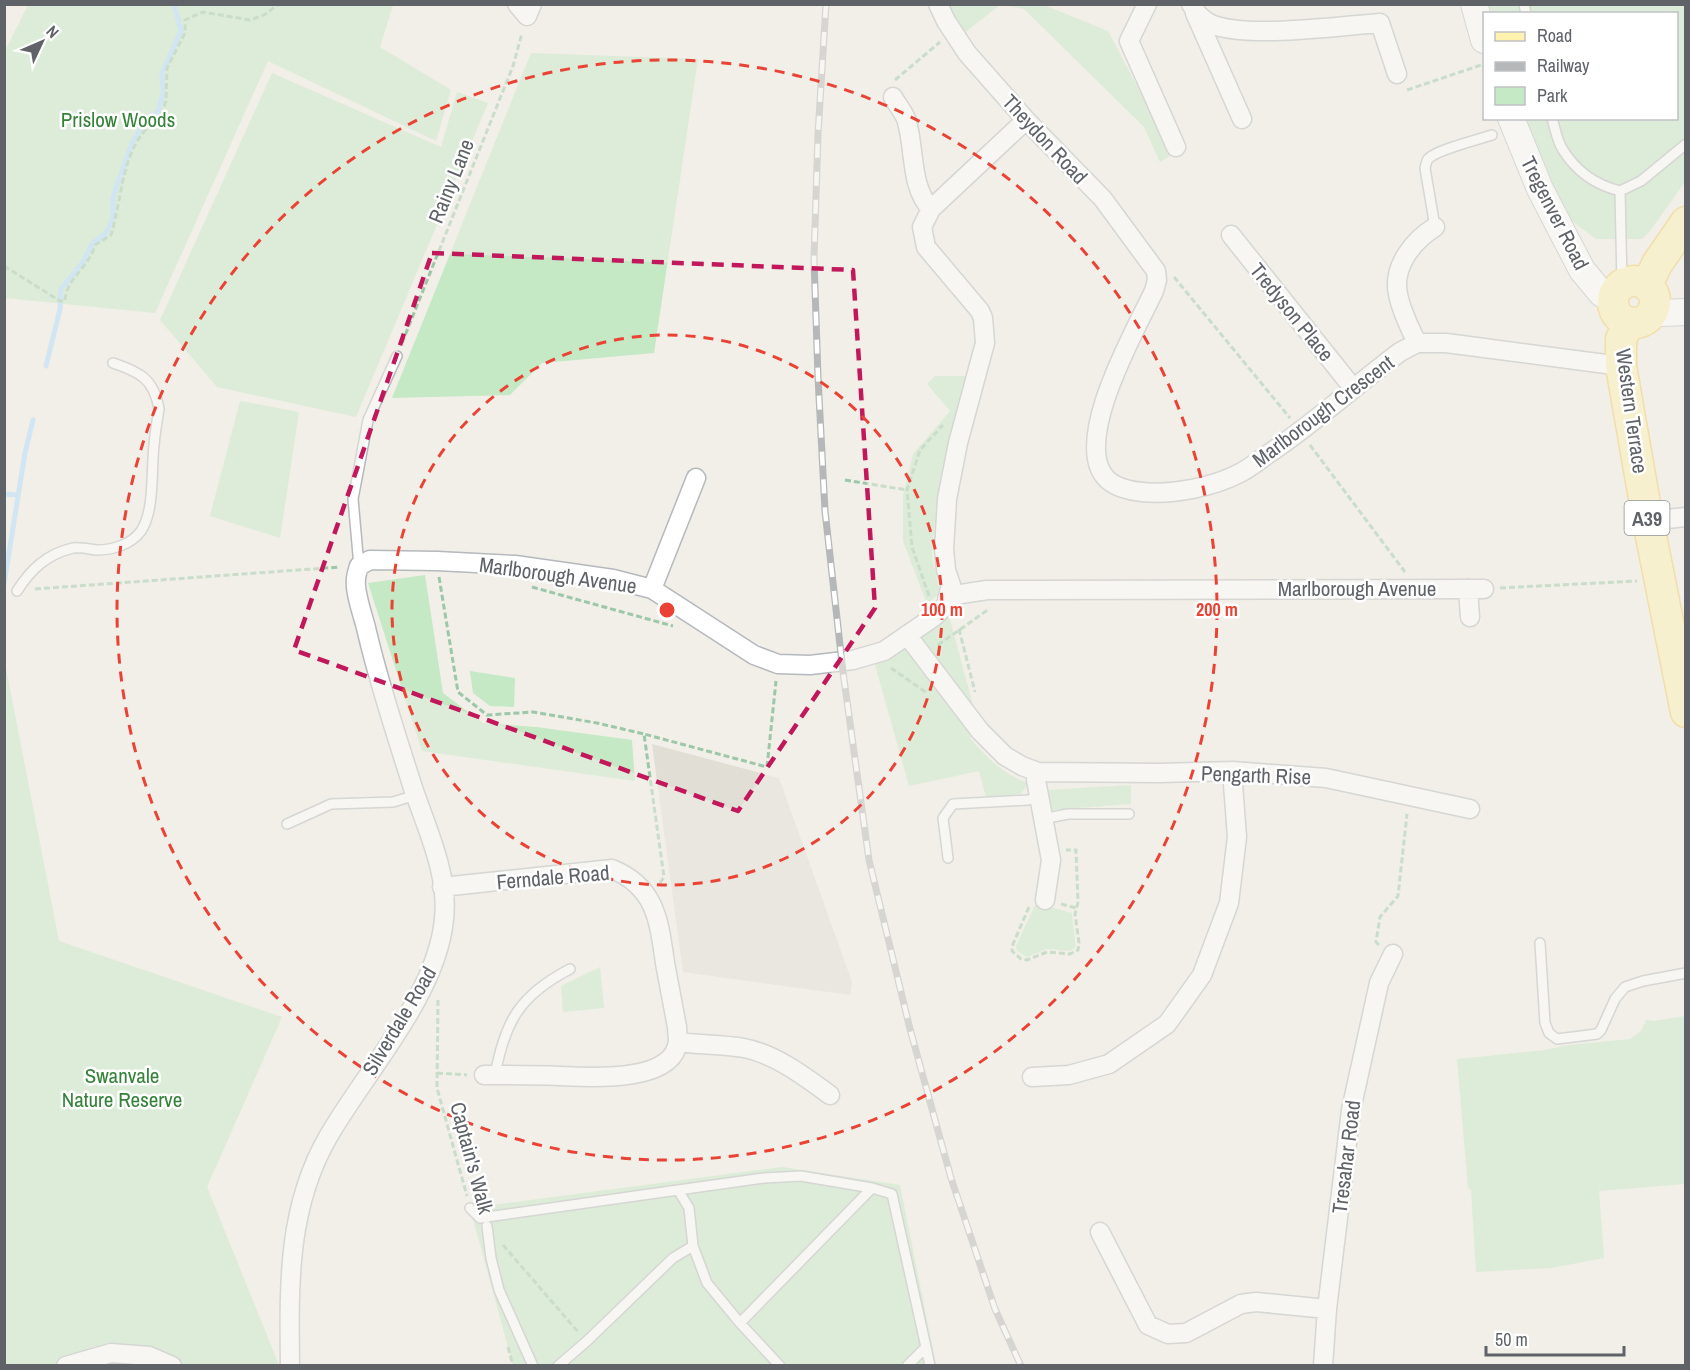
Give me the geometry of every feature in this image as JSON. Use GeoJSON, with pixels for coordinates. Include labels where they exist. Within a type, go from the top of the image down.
{"type":"FeatureCollection","features":[{"type":"Feature","properties":{"kind":"main road","name":"A39"},"geometry":{"type":"LineString","coordinates":[[1633,300],[1686,222]]}},
{"type":"Feature","properties":{"kind":"main road","name":"Western Terrace"},"geometry":{"type":"LineString","coordinates":[[1633,300],[1621,339],[1621,366],[1648,521],[1686,712]]}},
{"type":"Feature","properties":{"kind":"street","name":"Theydon Road"},"geometry":{"type":"LineString","coordinates":[[938,4],[952,31],[967,52],[1026,120],[1103,199],[1156,271]]}},
{"type":"Feature","properties":{"kind":"street"},"geometry":{"type":"LineString","coordinates":[[1147,4],[1129,40],[1176,147]]}},
{"type":"Feature","properties":{"kind":"street"},"geometry":{"type":"LineString","coordinates":[[1474,4],[1483,33]]}},
{"type":"Feature","properties":{"kind":"street"},"geometry":{"type":"LineString","coordinates":[[1193,8],[1210,23],[1232,30],[1278,31],[1380,23],[1397,74]]}},
{"type":"Feature","properties":{"kind":"street"},"geometry":{"type":"LineString","coordinates":[[1193,8],[1242,119]]}},
{"type":"Feature","properties":{"kind":"street"},"geometry":{"type":"LineString","coordinates":[[893,97],[907,119],[918,186],[925,202],[932,209]]}},
{"type":"Feature","properties":{"kind":"street"},"geometry":{"type":"LineString","coordinates":[[948,596],[951,585],[946,570],[944,549],[947,499],[958,443],[986,343],[980,311],[926,247],[922,227],[932,209],[1026,120]]}},
{"type":"Feature","properties":{"kind":"street","name":"Tregenver Road"},"geometry":{"type":"LineString","coordinates":[[1501,127],[1540,189],[1582,270],[1602,294],[1633,300]]}},
{"type":"Feature","properties":{"kind":"street"},"geometry":{"type":"LineString","coordinates":[[1417,343],[1397,293],[1398,282],[1405,257],[1412,245],[1435,227]]}},
{"type":"Feature","properties":{"kind":"street","name":"Tredyson Place"},"geometry":{"type":"LineString","coordinates":[[1231,235],[1353,388]]}},
{"type":"Feature","properties":{"kind":"street","name":"Marlborough Crescent"},"geometry":{"type":"LineString","coordinates":[[1156,271],[1157,280],[1154,291],[1108,390],[1095,431],[1097,464],[1106,478],[1130,490],[1149,493],[1183,490],[1226,479],[1240,472],[1300,432],[1400,352],[1417,343],[1479,346],[1621,366]]}},
{"type":"Feature","properties":{"kind":"street"},"geometry":{"type":"LineString","coordinates":[[1633,300],[1661,313],[1686,312]]}},
{"type":"Feature","properties":{"kind":"street"},"geometry":{"type":"LineString","coordinates":[[652,589],[696,478]]}},
{"type":"Feature","properties":{"kind":"street"},"geometry":{"type":"LineString","coordinates":[[1648,521],[1686,517]]}},
{"type":"Feature","properties":{"kind":"street","name":"Marlborough Avenue"},"geometry":{"type":"LineString","coordinates":[[359,566],[370,560],[437,561],[515,565],[613,579],[652,589],[754,656],[778,664],[810,665],[853,660],[884,651],[935,616],[946,605],[948,596],[987,590],[1476,589],[1470,617]]}},
{"type":"Feature","properties":{"kind":"street","name":"Silverdale Road"},"geometry":{"type":"LineString","coordinates":[[290,1365],[288,1318],[291,1252],[299,1211],[314,1167],[327,1138],[399,1029],[428,978],[438,953],[445,918],[435,849],[370,644],[355,581],[359,566]]}},
{"type":"Feature","properties":{"kind":"street","name":"Pengarth Rise"},"geometry":{"type":"LineString","coordinates":[[907,635],[980,731],[1005,756],[1038,772],[1232,771],[1326,778],[1470,808]]}},
{"type":"Feature","properties":{"kind":"street"},"geometry":{"type":"LineString","coordinates":[[1032,1077],[1069,1075],[1109,1064],[1167,1024],[1202,975],[1229,903],[1237,837],[1232,771]]}},
{"type":"Feature","properties":{"kind":"street"},"geometry":{"type":"LineString","coordinates":[[1038,772],[1035,780],[1050,860],[1045,900]]}},
{"type":"Feature","properties":{"kind":"street","name":"Ferndale Road"},"geometry":{"type":"LineString","coordinates":[[442,887],[612,869],[624,874],[650,899],[658,916],[678,1042]]}},
{"type":"Feature","properties":{"kind":"street","name":"Tresahar Road"},"geometry":{"type":"LineString","coordinates":[[1323,1365],[1327,1309],[1351,1110],[1378,982],[1393,954]]}},
{"type":"Feature","properties":{"kind":"street"},"geometry":{"type":"LineString","coordinates":[[490,1075],[593,1079],[640,1073],[662,1064],[673,1054],[678,1042],[729,1046],[764,1054],[806,1077],[830,1095]]}},
{"type":"Feature","properties":{"kind":"street"},"geometry":{"type":"LineString","coordinates":[[1100,1232],[1148,1325],[1168,1334],[1186,1333],[1241,1304],[1256,1302],[1327,1309]]}},
{"type":"Feature","properties":{"kind":"street"},"geometry":{"type":"LineString","coordinates":[[66,1365],[111,1353],[149,1356],[172,1365]]}},
{"type":"Feature","properties":{"kind":"lane"},"geometry":{"type":"LineString","coordinates":[[1553,120],[1562,149],[1580,172],[1596,183],[1620,191],[1641,181],[1686,144]]}},
{"type":"Feature","properties":{"kind":"lane"},"geometry":{"type":"LineString","coordinates":[[1435,227],[1425,168],[1427,161],[1432,156],[1501,127]]}},
{"type":"Feature","properties":{"kind":"lane"},"geometry":{"type":"LineString","coordinates":[[1620,191],[1633,300]]}},
{"type":"Feature","properties":{"kind":"lane"},"geometry":{"type":"LineString","coordinates":[[359,566],[353,499],[368,420],[397,356]]}},
{"type":"Feature","properties":{"kind":"lane"},"geometry":{"type":"LineString","coordinates":[[4,592],[18,591],[28,574],[44,560],[57,553],[76,548],[98,550],[117,548],[130,542],[141,531],[149,511],[159,409],[156,393],[143,376],[113,363]]}},
{"type":"Feature","properties":{"kind":"lane"},"geometry":{"type":"LineString","coordinates":[[287,824],[331,804],[393,802],[416,795]]}},
{"type":"Feature","properties":{"kind":"lane"},"geometry":{"type":"LineString","coordinates":[[948,858],[943,818],[953,804],[1029,800],[1038,797]]}},
{"type":"Feature","properties":{"kind":"lane"},"geometry":{"type":"LineString","coordinates":[[1042,819],[1068,814],[1129,814]]}},
{"type":"Feature","properties":{"kind":"lane"},"geometry":{"type":"LineString","coordinates":[[1540,943],[1545,1023],[1550,1033],[1557,1039],[1597,1034],[1602,1030],[1615,999],[1625,987],[1643,981],[1686,973]]}},
{"type":"Feature","properties":{"kind":"lane"},"geometry":{"type":"LineString","coordinates":[[490,1075],[515,1013],[536,989],[570,969]]}},
{"type":"Feature","properties":{"kind":"lane"},"geometry":{"type":"LineString","coordinates":[[470,1208],[480,1218],[765,1178],[801,1176],[872,1188],[892,1194],[930,1365]]}},
{"type":"Feature","properties":{"kind":"lane"},"geometry":{"type":"LineString","coordinates":[[740,1323],[872,1188]]}},
{"type":"Feature","properties":{"kind":"lane"},"geometry":{"type":"LineString","coordinates":[[678,1190],[689,1208],[693,1246],[707,1283],[740,1323],[780,1365]]}},
{"type":"Feature","properties":{"kind":"lane"},"geometry":{"type":"LineString","coordinates":[[487,1226],[490,1258],[499,1290],[533,1365]]}},
{"type":"Feature","properties":{"kind":"lane"},"geometry":{"type":"LineString","coordinates":[[558,1365],[587,1341],[673,1258],[693,1246]]}},
{"type":"Feature","properties":{"kind":"lane"},"geometry":{"type":"LineString","coordinates":[[907,1365],[926,1347]]}},
{"type":"Feature","properties":{"kind":"path"},"geometry":{"type":"LineString","coordinates":[[4,266],[61,301],[65,301],[65,289],[92,256],[95,245],[111,236],[118,214],[119,195],[132,152],[150,123],[160,118],[166,101],[167,68],[185,33],[185,20],[203,12],[250,20],[264,15],[279,4]]}},
{"type":"Feature","properties":{"kind":"path","name":"Rainy Lane"},"geometry":{"type":"LineString","coordinates":[[397,356],[513,66],[525,8]]}},
{"type":"Feature","properties":{"kind":"path"},"geometry":{"type":"LineString","coordinates":[[893,97],[890,84],[952,31]]}},
{"type":"Feature","properties":{"kind":"path"},"geometry":{"type":"LineString","coordinates":[[1397,74],[1403,91],[1483,65]]}},
{"type":"Feature","properties":{"kind":"path"},"geometry":{"type":"LineString","coordinates":[[935,616],[912,547],[907,490],[920,450],[930,437],[971,399]]}},
{"type":"Feature","properties":{"kind":"path"},"geometry":{"type":"LineString","coordinates":[[845,480],[907,490]]}},
{"type":"Feature","properties":{"kind":"path"},"geometry":{"type":"LineString","coordinates":[[437,561],[458,692],[487,715],[533,712],[597,723],[766,767],[778,664]]}},
{"type":"Feature","properties":{"kind":"path"},"geometry":{"type":"LineString","coordinates":[[18,591],[359,566]]}},
{"type":"Feature","properties":{"kind":"path"},"geometry":{"type":"LineString","coordinates":[[1476,589],[1660,580]]}},
{"type":"Feature","properties":{"kind":"path"},"geometry":{"type":"LineString","coordinates":[[529,586],[674,626]]}},
{"type":"Feature","properties":{"kind":"path"},"geometry":{"type":"LineString","coordinates":[[891,668],[923,656],[995,605],[1004,590]]}},
{"type":"Feature","properties":{"kind":"path"},"geometry":{"type":"LineString","coordinates":[[959,629],[976,696]]}},
{"type":"Feature","properties":{"kind":"path"},"geometry":{"type":"LineString","coordinates":[[644,734],[664,877],[650,899]]}},
{"type":"Feature","properties":{"kind":"path"},"geometry":{"type":"LineString","coordinates":[[1376,942],[1380,917],[1398,896],[1408,795]]}},
{"type":"Feature","properties":{"kind":"path","name":"Captain's Walk"},"geometry":{"type":"LineString","coordinates":[[438,989],[437,1089],[470,1208]]}},
{"type":"Feature","properties":{"kind":"path"},"geometry":{"type":"LineString","coordinates":[[437,1073],[490,1075]]}},
{"type":"Feature","properties":{"kind":"path"},"geometry":{"type":"LineString","coordinates":[[487,1226],[587,1341]]}},
{"type":"Feature","properties":{"kind":"path"},"geometry":{"type":"LineString","coordinates":[[507,1343],[513,1365]]}},
{"type":"Feature","properties":{"kind":"highlighted area"},"geometry":{"type":"Polygon","coordinates":[[[432,253],[853,270],[875,608],[738,811],[294,650],[432,253]]]}},
{"type":"Feature","properties":{"kind":"shaded area"},"geometry":{"type":"Polygon","coordinates":[[[652,744],[779,778],[852,982],[850,995],[683,972],[652,744]]]}},
{"type":"Feature","properties":{"kind":"green space","name":"Prislow Woods"},"geometry":{"type":"Polygon","coordinates":[[[28,5],[393,5],[380,47],[451,90],[436,141],[268,61],[155,313],[5,298],[5,51],[28,5]]]}},
{"type":"Feature","properties":{"kind":"green space"},"geometry":{"type":"Polygon","coordinates":[[[948,5],[1000,5],[963,34],[948,5]]]}},
{"type":"Feature","properties":{"kind":"green space"},"geometry":{"type":"Polygon","coordinates":[[[1004,5],[1044,5],[1108,31],[1173,154],[1160,162],[1144,127],[1024,9],[1004,5]]]}},
{"type":"Feature","properties":{"kind":"green space"},"geometry":{"type":"Polygon","coordinates":[[[1489,5],[1685,5],[1685,182],[1642,239],[1596,239],[1568,218],[1525,120],[1678,120],[1678,12],[1491,12],[1489,5]]]}},
{"type":"Feature","properties":{"kind":"green space"},"geometry":{"type":"Polygon","coordinates":[[[531,53],[698,59],[654,353],[542,363],[510,395],[392,398],[531,53]]]}},
{"type":"Feature","properties":{"kind":"green space"},"geometry":{"type":"Polygon","coordinates":[[[272,73],[441,147],[457,92],[488,103],[356,417],[217,387],[160,320],[272,73]]]}},
{"type":"Feature","properties":{"kind":"green space"},"geometry":{"type":"Polygon","coordinates":[[[935,376],[965,376],[968,379],[955,422],[937,509],[932,553],[939,594],[927,604],[903,541],[903,496],[913,454],[950,411],[927,384],[935,376]]]}},
{"type":"Feature","properties":{"kind":"green space"},"geometry":{"type":"Polygon","coordinates":[[[240,401],[299,412],[280,538],[210,516],[240,401]]]}},
{"type":"Feature","properties":{"kind":"green space"},"geometry":{"type":"Polygon","coordinates":[[[425,575],[443,693],[483,723],[536,727],[632,740],[635,781],[422,751],[368,583],[425,575]]]}},
{"type":"Feature","properties":{"kind":"green space"},"geometry":{"type":"Polygon","coordinates":[[[946,605],[980,731],[970,738],[996,764],[1010,775],[1027,783],[1020,794],[986,797],[979,771],[909,786],[872,654],[946,605]]]}},
{"type":"Feature","properties":{"kind":"green space","name":"Swanvale Nature Reserve"},"geometry":{"type":"Polygon","coordinates":[[[4,658],[59,941],[282,1017],[207,1187],[279,1365],[186,1365],[155,1358],[172,1365],[66,1365],[126,1346],[95,1346],[58,1365],[5,1365],[4,658]]]}},
{"type":"Feature","properties":{"kind":"green space"},"geometry":{"type":"Polygon","coordinates":[[[470,671],[515,678],[514,707],[490,706],[473,693],[470,671]]]}},
{"type":"Feature","properties":{"kind":"green space"},"geometry":{"type":"Polygon","coordinates":[[[1131,785],[1131,804],[1050,810],[1047,790],[1131,785]]]}},
{"type":"Feature","properties":{"kind":"green space"},"geometry":{"type":"Polygon","coordinates":[[[1036,903],[1072,913],[1075,948],[1069,951],[1047,949],[1027,957],[1017,951],[1016,946],[1036,903]]]}},
{"type":"Feature","properties":{"kind":"green space"},"geometry":{"type":"Polygon","coordinates":[[[600,967],[604,1008],[563,1012],[561,986],[600,967]]]}},
{"type":"Feature","properties":{"kind":"green space"},"geometry":{"type":"Polygon","coordinates":[[[1685,1016],[1685,1184],[1599,1191],[1604,1258],[1551,1268],[1476,1272],[1471,1189],[1468,1188],[1457,1059],[1630,1039],[1641,1031],[1646,1020],[1654,1021],[1685,1016]]]}},
{"type":"Feature","properties":{"kind":"green space"},"geometry":{"type":"Polygon","coordinates":[[[782,1167],[900,1185],[936,1365],[513,1365],[470,1208],[782,1167]]]}},
{"type":"Feature","properties":{"kind":"waterway"},"geometry":{"type":"LineString","coordinates":[[46,366],[60,309],[61,289],[83,262],[92,244],[106,233],[113,218],[113,199],[116,188],[133,141],[146,121],[158,111],[163,94],[162,73],[181,31],[174,4]]}},
{"type":"Feature","properties":{"kind":"waterway"},"geometry":{"type":"LineString","coordinates":[[4,584],[25,453],[33,420]]}},
{"type":"Feature","properties":{"kind":"waterway"},"geometry":{"type":"LineString","coordinates":[[4,494],[18,495]]}},
{"type":"Feature","properties":{"kind":"railway"},"geometry":{"type":"LineString","coordinates":[[826,4],[818,134],[814,259],[818,377],[825,511],[843,672],[869,860],[910,1029],[951,1178],[995,1309],[1021,1366]]}}]}
